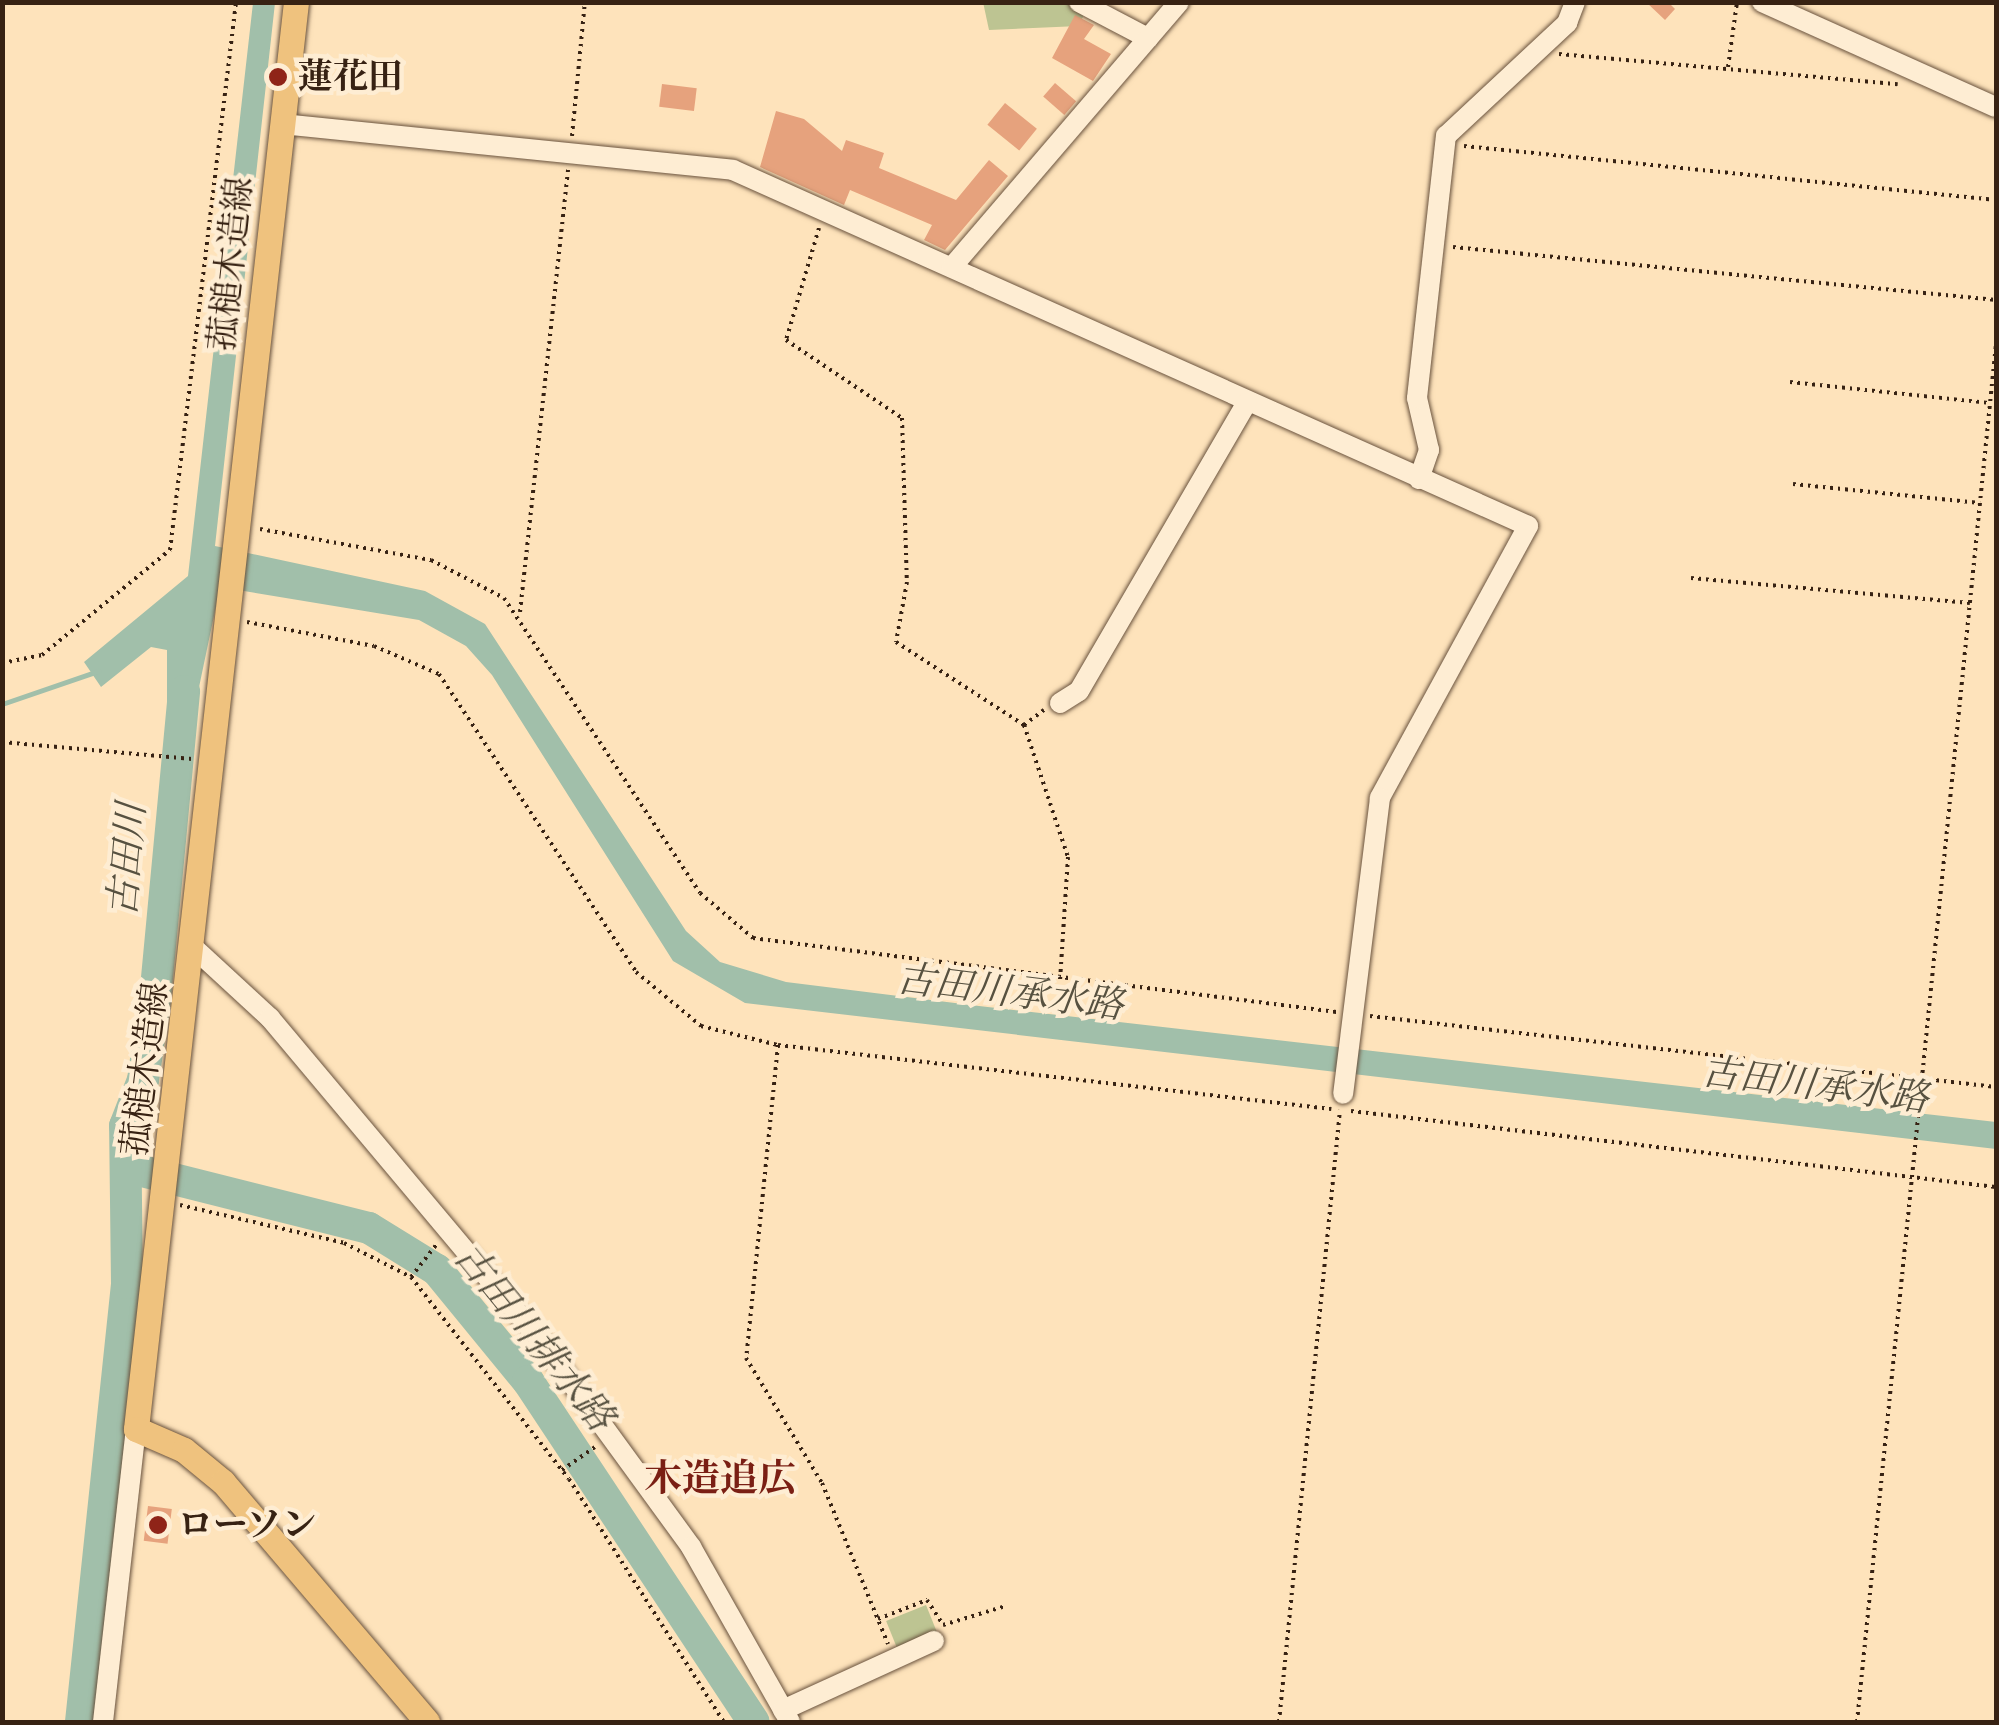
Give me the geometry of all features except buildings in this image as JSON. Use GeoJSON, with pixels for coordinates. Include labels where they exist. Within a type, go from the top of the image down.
{"type":"FeatureCollection","features":[{"type":"Feature","properties":{"kind":"main road","name":"菰槌木造線"},"geometry":{"type":"LineString","coordinates":[[136,1429],[194,949],[296,2]]}},
{"type":"Feature","properties":{"kind":"main road"},"geometry":{"type":"LineString","coordinates":[[136,1429],[184,1450],[224,1482],[426,1722]]}},
{"type":"Feature","properties":{"kind":"street"},"geometry":{"type":"LineString","coordinates":[[1079,2],[1148,38]]}},
{"type":"Feature","properties":{"kind":"street"},"geometry":{"type":"LineString","coordinates":[[952,267],[1179,2]]}},
{"type":"Feature","properties":{"kind":"street"},"geometry":{"type":"LineString","coordinates":[[1419,479],[1429,450],[1417,398],[1444,144],[1449,130],[1535,50],[1575,2]]}},
{"type":"Feature","properties":{"kind":"street"},"geometry":{"type":"LineString","coordinates":[[1762,2],[1996,107]]}},
{"type":"Feature","properties":{"kind":"street"},"geometry":{"type":"LineString","coordinates":[[282,124],[717,166],[826,209],[1530,532],[1380,798],[1342,1102]]}},
{"type":"Feature","properties":{"kind":"street"},"geometry":{"type":"LineString","coordinates":[[1060,703],[1079,690],[1247,402]]}},
{"type":"Feature","properties":{"kind":"street"},"geometry":{"type":"LineString","coordinates":[[194,949],[283,1032],[540,1341],[691,1547],[787,1716],[893,1656],[934,1640]]}},
{"type":"Feature","properties":{"kind":"street"},"geometry":{"type":"LineString","coordinates":[[103,1722],[136,1429]]}},
{"type":"Feature","properties":{"kind":"path"},"geometry":{"type":"LineString","coordinates":[[2,663],[42,655],[170,550],[236,2]]}},
{"type":"Feature","properties":{"kind":"path"},"geometry":{"type":"LineString","coordinates":[[520,612],[585,2]]}},
{"type":"Feature","properties":{"kind":"path"},"geometry":{"type":"LineString","coordinates":[[1728,69],[1737,2]]}},
{"type":"Feature","properties":{"kind":"path"},"geometry":{"type":"LineString","coordinates":[[1535,50],[1912,88]]}},
{"type":"Feature","properties":{"kind":"path"},"geometry":{"type":"LineString","coordinates":[[1444,144],[1996,200]]}},
{"type":"Feature","properties":{"kind":"path"},"geometry":{"type":"LineString","coordinates":[[826,209],[786,340],[902,418],[907,582],[896,642],[1024,725],[1068,857],[1060,980]]}},
{"type":"Feature","properties":{"kind":"path"},"geometry":{"type":"LineString","coordinates":[[1434,245],[1996,300]]}},
{"type":"Feature","properties":{"kind":"path"},"geometry":{"type":"LineString","coordinates":[[1857,1722],[1996,344]]}},
{"type":"Feature","properties":{"kind":"path"},"geometry":{"type":"LineString","coordinates":[[1790,382],[1990,403]]}},
{"type":"Feature","properties":{"kind":"path"},"geometry":{"type":"LineString","coordinates":[[1794,484],[1980,503]]}},
{"type":"Feature","properties":{"kind":"path"},"geometry":{"type":"LineString","coordinates":[[236,539],[431,560],[472,575],[520,612],[724,920],[754,938],[845,956],[1060,980],[1352,1022],[1996,1087]]}},
{"type":"Feature","properties":{"kind":"path"},"geometry":{"type":"LineString","coordinates":[[1691,578],[1970,604]]}},
{"type":"Feature","properties":{"kind":"path"},"geometry":{"type":"LineString","coordinates":[[228,606],[374,646],[439,674],[647,986],[701,1026],[778,1045],[1342,1102],[1996,1187]]}},
{"type":"Feature","properties":{"kind":"path"},"geometry":{"type":"LineString","coordinates":[[1024,725],[1060,703]]}},
{"type":"Feature","properties":{"kind":"path"},"geometry":{"type":"LineString","coordinates":[[2,742],[197,759]]}},
{"type":"Feature","properties":{"kind":"path"},"geometry":{"type":"LineString","coordinates":[[778,1045],[746,1358],[822,1483],[893,1656]]}},
{"type":"Feature","properties":{"kind":"path"},"geometry":{"type":"LineString","coordinates":[[1279,1722],[1342,1102]]}},
{"type":"Feature","properties":{"kind":"path"},"geometry":{"type":"LineString","coordinates":[[164,1198],[344,1243],[414,1274],[562,1470],[724,1722]]}},
{"type":"Feature","properties":{"kind":"path"},"geometry":{"type":"LineString","coordinates":[[414,1274],[434,1246]]}},
{"type":"Feature","properties":{"kind":"path"},"geometry":{"type":"LineString","coordinates":[[562,1470],[595,1446]]}},
{"type":"Feature","properties":{"kind":"path"},"geometry":{"type":"LineString","coordinates":[[878,1618],[927,1600],[944,1624],[1006,1606]]}},
{"type":"Feature","properties":{"kind":"shaded area"},"geometry":{"type":"Polygon","coordinates":[[[983,2],[1065,3],[1085,12],[1079,26],[989,30],[983,2]]]}},
{"type":"Feature","properties":{"kind":"shaded area"},"geometry":{"type":"Polygon","coordinates":[[[253,3],[275,3],[215,546],[425,591],[485,624],[686,931],[720,962],[786,982],[1996,1122],[1996,1149],[745,1003],[673,961],[492,675],[466,646],[419,620],[220,587],[189,735],[167,732],[167,650],[151,647],[101,687],[84,662],[188,576],[253,3]]]}},
{"type":"Feature","properties":{"kind":"shaded area"},"geometry":{"type":"Polygon","coordinates":[[[926,1605],[938,1635],[898,1651],[886,1621],[926,1605]]]}},
{"type":"Feature","properties":{"kind":"waterway"},"geometry":{"type":"LineString","coordinates":[[2,704],[98,671]]}},
{"type":"Feature","properties":{"kind":"waterway","name":"古田川"},"geometry":{"type":"LineString","coordinates":[[81,1722],[127,1283],[125,1126],[143,1080],[155,999],[184,691]]}},
{"type":"Feature","properties":{"kind":"waterway","name":"古田川排水路"},"geometry":{"type":"LineString","coordinates":[[134,1169],[369,1228],[437,1270],[528,1381],[754,1722]]}},
{"type":"Feature","properties":{"kind":"place","name":"蓮花田"},"geometry":{"type":"Point","coordinates":[278,77]}},
{"type":"Feature","properties":{"kind":"place","name":"ローソン"},"geometry":{"type":"Point","coordinates":[158,1525]}},
{"type":"Feature","properties":{"kind":"district","name":"木造追広"},"geometry":{"type":"Point","coordinates":[720,1479]}},
{"type":"Feature","properties":{"kind":"water label","name":"古田川承水路"},"geometry":{"type":"Point","coordinates":[1010,992]}},
{"type":"Feature","properties":{"kind":"water label","name":"古田川承水路"},"geometry":{"type":"Point","coordinates":[1815,1085]}}]}
